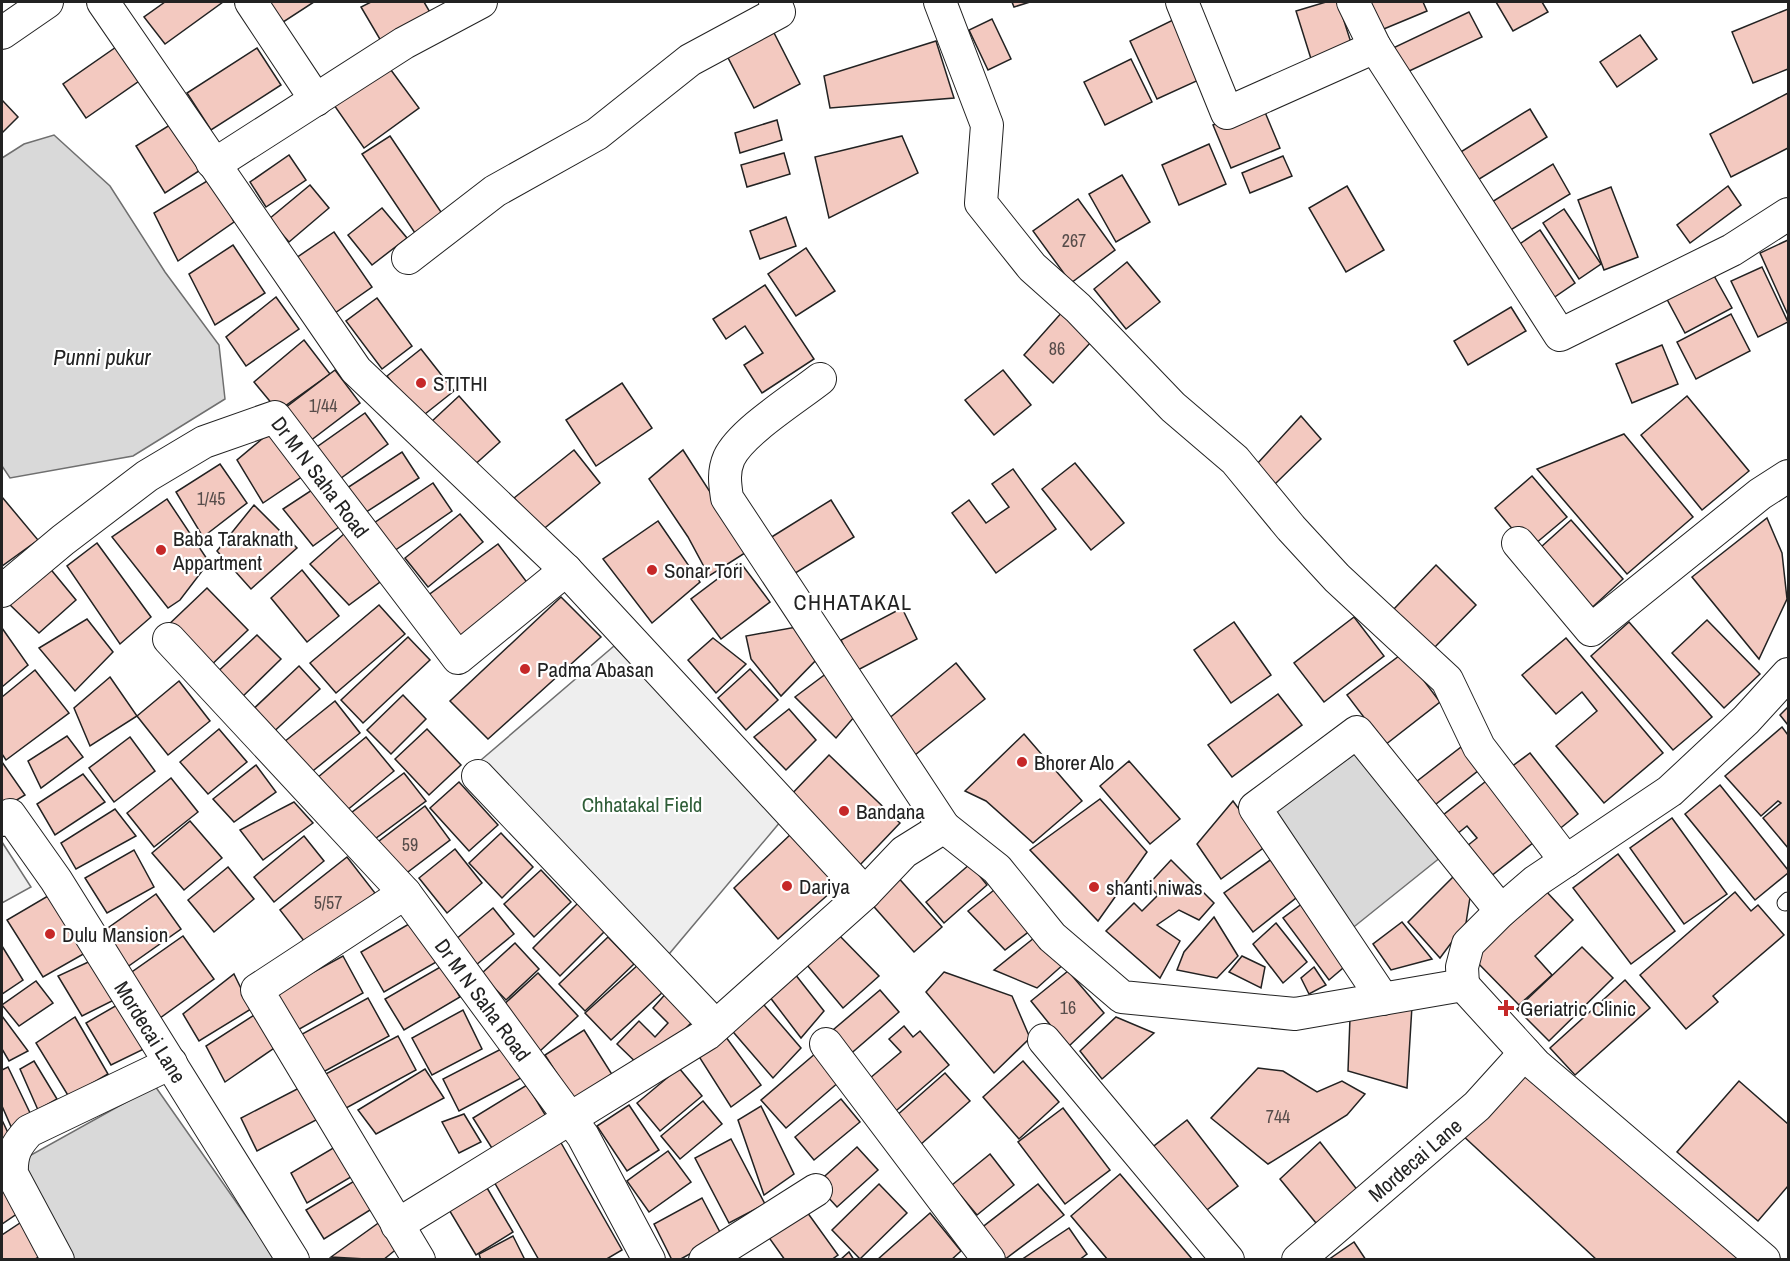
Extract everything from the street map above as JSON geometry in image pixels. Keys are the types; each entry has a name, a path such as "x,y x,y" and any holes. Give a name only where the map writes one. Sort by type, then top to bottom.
{"street":[{"path":"2,33 47,2"},
{"path":"103,2 356,370 566,570 865,893"},
{"path":"251,2 316,100"},
{"path":"212,162 223,159 404,44 481,2"},
{"path":"408,258 495,191 597,134 690,60 779,12 775,2"},
{"path":"940,2 987,125 981,203 1032,267 1078,308 1173,407 1235,460 1291,528 1337,578 1447,680 1479,747 1566,861"},
{"path":"1182,2 1227,113 1375,47"},
{"path":"1353,2 1375,47 1560,335 1732,250 1788,214"},
{"path":"820,380 741,441 725,469 724,480 728,498 944,827 998,869 1052,937 1122,997 1295,1014 1462,985"},
{"name":"Dr M N Saha Road","path":"2,591 63,540 147,476 204,442 275,417 458,658 566,570"},
{"path":"1518,543 1591,630 1760,494 1788,476"},
{"name":"Dr M N Saha Road","path":"169,639 405,893 583,1136 644,1258"},
{"path":"1764,1260 1525,1053 1462,985 1462,968 1468,944 1501,911 1536,881 1670,791 1746,720 1788,674"},
{"path":"1383,999 1255,808 1347,739 1357,732 1501,911"},
{"path":"478,776 710,1020 718,1023"},
{"name":"Mordecai Lane","path":"2,820 10,815 49,871 293,1260"},
{"path":"397,1225 707,1034 865,893 904,852 944,827"},
{"path":"405,893 257,990 418,1260"},
{"path":"1044,1040 1228,1260"},
{"path":"826,1044 989,1260"},
{"name":"Mordecai Lane","path":"1298,1260 1477,1106 1525,1053"},
{"path":"58,1260 12,1174 11,1160 15,1146 29,1131 171,1063"},
{"path":"705,1260 816,1190"}],"green space":[{"name":"Chhatakal Field","path":"614,646 781,821 664,960 481,760"},
{"path":"2,842 31,887 2,903"}],"water":[{"name":"Punni pukur","path":"54,135 110,186 165,272 219,345 225,399 133,456 10,478 2,466 2,158 24,144"},
{"path":"1356,753 1441,857 1350,930 1273,811"},
{"path":"155,1086 276,1260 69,1259 13,1165"}],"building":[{"path":"165,2 223,2 165,44 144,17"},
{"path":"257,2 314,2 274,28"},
{"path":"371,2 424,2 431,14 381,41 361,7"},
{"path":"1012,2 1030,2 1014,7"},
{"path":"1326,2 1338,2 1353,49 1312,62 1296,11"},
{"path":"1367,2 1423,2 1427,11 1379,31"},
{"path":"1496,2 1542,2 1548,12 1513,31"},
{"path":"1788,9 1788,69 1753,83 1732,32"},
{"path":"1469,12 1482,37 1405,73 1393,48"},
{"path":"992,19 1011,59 988,70 969,30"},
{"path":"1173,20 1201,79 1157,99 1130,41"},
{"path":"770,25 800,84 754,108 723,48"},
{"path":"1640,35 1657,59 1617,87 1600,62"},
{"path":"936,41 954,98 830,108 824,76"},
{"path":"119,45 142,79 86,118 63,84"},
{"path":"257,48 281,85 211,130 187,93"},
{"path":"1131,59 1152,102 1105,125 1084,82"},
{"path":"388,66 419,108 364,148 334,105"},
{"path":"1788,93 1788,148 1731,177 1710,134"},
{"path":"2,100 18,117 2,133"},
{"path":"1262,105 1280,148 1231,168 1213,125"},
{"path":"1530,109 1547,137 1468,186 1451,158"},
{"path":"777,120 782,140 740,153 735,133"},
{"path":"173,123 202,169 165,193 136,146"},
{"path":"390,136 445,218 417,236 362,154"},
{"path":"902,136 918,173 829,218 815,157"},
{"path":"1209,144 1226,184 1179,205 1162,165"},
{"path":"784,153 790,174 747,187 741,165"},
{"path":"289,155 306,180 266,207 250,182"},
{"path":"1283,156 1292,176 1250,193 1242,173"},
{"path":"1553,164 1570,194 1504,234 1487,205"},
{"path":"1122,175 1150,222 1116,242 1089,194"},
{"path":"212,178 234,222 178,261 154,213"},
{"path":"310,185 329,208 289,242 269,219"},
{"path":"1347,186 1384,250 1346,272 1309,208"},
{"path":"1728,186 1741,205 1690,243 1677,225"},
{"path":"1611,187 1638,257 1604,270 1578,200"},
{"path":"1078,199 1115,250 1071,283 1033,231"},
{"path":"382,208 407,238 372,265 348,235"},
{"path":"1564,209 1601,264 1579,279 1543,223"},
{"path":"786,217 796,246 760,259 750,231"},
{"path":"1540,230 1575,283 1546,303 1511,250"},
{"path":"334,232 372,287 335,313 296,258"},
{"path":"1788,240 1788,315 1760,253"},
{"path":"233,245 265,293 215,325 189,274"},
{"path":"806,248 835,291 796,316 768,274"},
{"path":"1127,262 1160,302 1126,329 1094,289"},
{"path":"1708,265 1732,308 1685,333 1662,290"},
{"path":"1762,267 1788,322 1758,337 1731,281"},
{"path":"765,285 814,359 762,393 744,365 763,353 745,326 726,339 713,319"},
{"path":"276,297 299,329 246,366 226,337"},
{"path":"377,298 412,346 382,369 346,321"},
{"path":"1511,307 1526,331 1468,365 1454,341"},
{"path":"1063,311 1091,342 1053,383 1024,355"},
{"path":"1731,314 1750,351 1696,379 1677,342"},
{"path":"304,340 330,374 278,411 254,382"},
{"path":"1662,345 1678,384 1632,403 1616,364"},
{"name":"STITHI","path":"421,349 454,391 420,418 387,376"},
{"path":"335,370 360,403 310,441 285,408"},
{"path":"1003,370 1031,405 994,435 965,400"},
{"path":"622,383 652,428 596,466 566,420"},
{"path":"459,396 500,442 471,468 430,423"},
{"path":"1687,396 1749,471 1702,510 1641,435"},
{"path":"365,413 388,444 337,481 314,449"},
{"path":"1301,416 1321,439 1273,486 1256,465"},
{"path":"269,433 303,476 263,503 237,460"},
{"path":"1624,434 1693,517 1627,574 1537,469"},
{"path":"574,450 600,483 541,531 514,498"},
{"path":"683,450 748,551 709,576 688,537 649,479"},
{"path":"402,452 419,478 360,516 344,490"},
{"path":"1075,463 1124,523 1091,550 1042,489"},
{"path":"220,464 247,503 203,537 176,492"},
{"path":"1013,469 1056,529 996,573 952,513 969,500 986,523 1009,507 992,484"},
{"path":"1532,476 1567,517 1529,549 1495,508"},
{"path":"433,483 452,511 394,551 374,523"},
{"path":"315,488 343,524 313,546 283,509"},
{"path":"2,497 38,540 2,566"},
{"name":"Baba Taraknath Appartment","path":"167,499 209,562 180,600 168,608 112,537"},
{"path":"831,500 854,537 784,580 762,543"},
{"path":"254,505 297,548 251,589 217,551"},
{"path":"460,514 483,542 428,587 405,558"},
{"path":"1767,518 1782,553 1787,599 1759,659 1692,577"},
{"path":"1571,520 1623,579 1584,615 1531,556"},
{"name":"Sonar Tori","path":"658,521 700,582 652,623 603,559"},
{"path":"345,533 380,582 349,605 310,564"},
{"path":"97,543 151,617 120,644 67,566"},
{"path":"498,544 529,585 453,641 423,599"},
{"path":"740,562 770,602 721,639 691,599"},
{"path":"1436,565 1476,605 1433,649 1393,610"},
{"path":"48,566 76,600 39,633 6,601"},
{"path":"302,570 339,616 307,642 271,598"},
{"path":"207,588 248,630 205,671 164,629"},
{"name":"Padma Abasan","path":"561,597 601,637 488,739 450,701"},
{"path":"379,605 405,634 336,693 310,663"},
{"path":"902,608 917,639 856,671 841,640"},
{"path":"1354,617 1384,656 1324,702 1294,663"},
{"path":"87,619 113,652 75,691 39,648"},
{"path":"1707,620 1760,674 1724,708 1672,653"},
{"path":"1234,622 1271,675 1231,703 1194,650"},
{"path":"1629,622 1712,717 1673,750 1591,656"},
{"path":"802,626 819,657 781,696 751,659 746,636"},
{"path":"2,628 28,665 2,687"},
{"path":"257,635 281,659 237,702 212,677"},
{"path":"408,637 430,660 363,723 341,700"},
{"path":"713,638 746,664 716,693 688,660"},
{"path":"1566,638 1663,753 1604,803 1556,746 1597,711 1582,692 1556,714 1522,675"},
{"path":"1403,653 1440,702 1385,745 1347,695"},
{"path":"956,663 985,699 915,755 887,720"},
{"path":"299,666 320,689 268,737 247,715"},
{"path":"750,669 778,700 746,730 718,698"},
{"path":"35,670 69,713 6,760 2,754 2,697"},
{"path":"831,670 861,709 836,738 795,697"},
{"path":"110,677 137,716 90,746 74,708"},
{"path":"179,681 210,721 168,755 137,716"},
{"path":"1278,694 1302,725 1232,777 1208,745"},
{"path":"403,695 426,719 391,754 367,730"},
{"path":"335,701 360,733 309,774 284,742"},
{"path":"1788,707 1788,725 1780,715"},
{"path":"789,709 816,740 786,770 754,737"},
{"path":"1782,727 1788,735 1788,848 1763,818 1781,803 1778,801 1761,816 1725,776"},
{"path":"219,729 247,762 208,794 180,762"},
{"path":"427,729 461,765 429,795 395,759"},
{"name":"Bhorer Alo","path":"1024,734 1082,801 1033,843 986,801 965,791"},
{"path":"67,736 83,757 41,788 28,761"},
{"path":"130,737 155,771 114,802 89,768"},
{"path":"366,737 394,771 339,817 311,783"},
{"path":"1461,747 1479,770 1431,808 1412,785"},
{"path":"1530,753 1578,814 1552,835 1503,773"},
{"name":"Bandana","path":"829,755 900,823 859,866 788,798"},
{"path":"1129,761 1180,819 1150,844 1100,786"},
{"path":"2,762 25,795 2,809"},
{"path":"256,765 276,792 234,822 213,799"},
{"path":"404,773 426,801 364,847 343,819"},
{"path":"83,774 105,802 55,835 37,804"},
{"path":"171,778 198,812 154,847 127,813"},
{"path":"1490,778 1538,839 1481,884 1457,854 1477,838 1467,826 1447,842 1433,823"},
{"path":"459,782 498,825 469,851 430,808"},
{"path":"1720,785 1788,870 1788,873 1755,900 1685,814"},
{"name":"shanti niwas","path":"1100,799 1147,852 1098,921 1030,850"},
{"path":"1233,801 1266,846 1221,879 1197,844"},
{"path":"294,802 313,823 263,860 240,830"},
{"path":"425,806 450,840 396,881 370,848"},
{"path":"115,809 136,836 76,869 61,843"},
{"path":"1672,818 1727,894 1684,924 1630,848"},
{"path":"190,821 222,858 184,890 152,853"},
{"path":"501,833 533,867 502,898 469,863"},
{"name":"Dariya","path":"792,833 840,884 778,939 734,888"},
{"path":"304,836 324,861 274,902 254,877"},
{"path":"455,849 482,883 447,913 419,878"},
{"path":"134,850 154,887 107,913 85,878"},
{"path":"1618,854 1675,931 1631,964 1573,888"},
{"path":"347,857 375,893 308,946 280,910"},
{"path":"1273,858 1301,894 1253,932 1224,893"},
{"path":"1171,860 1214,903 1199,920 1179,910 1157,925 1180,941 1160,978 1106,931 1134,903 1142,911 1158,895 1148,885"},
{"path":"970,864 987,885 944,923 926,902"},
{"path":"228,867 254,899 214,932 188,900"},
{"path":"541,870 571,902 534,937 504,904"},
{"path":"895,874 942,927 914,952 868,900"},
{"path":"1454,876 1471,891 1466,923 1440,958 1408,922"},
{"path":"999,886 1031,930 1005,950 968,911"},
{"path":"1544,889 1573,920 1535,956 1552,975 1519,1005 1473,958"},
{"path":"1735,892 1751,911 1758,905 1784,935 1713,996 1718,1002 1686,1029 1640,975"},
{"name":"Dulu Mansion","path":"53,893 94,948 43,977 7,920"},
{"path":"156,894 181,929 123,970 98,935"},
{"path":"1307,900 1350,962 1329,980 1283,918"},
{"path":"579,902 606,930 560,976 533,948"},
{"path":"493,908 514,934 476,965 455,940"},
{"path":"1214,917 1238,956 1217,978 1177,970 1184,952"},
{"path":"414,921 438,961 384,992 361,952"},
{"path":"1402,922 1432,959 1391,970 1373,944"},
{"path":"1276,923 1307,962 1283,983 1253,944"},
{"path":"834,930 879,976 843,1008 802,959"},
{"path":"1039,934 1065,963 1037,988 994,970"},
{"path":"183,936 214,979 160,1018 129,974"},
{"path":"608,937 634,964 585,1011 559,984"},
{"path":"515,943 539,969 506,1000 481,974"},
{"path":"2,946 23,980 2,994"},
{"path":"1582,947 1613,978 1549,1041 1517,1009"},
{"path":"343,956 363,993 296,1031 275,993"},
{"path":"1242,956 1265,967 1261,988 1229,972"},
{"path":"97,958 124,995 82,1016 58,976"},
{"path":"639,964 664,991 611,1040 585,1013"},
{"path":"442,966 460,997 404,1030 385,999"},
{"path":"1314,967 1326,985 1309,994 1301,978"},
{"path":"791,969 824,1011 801,1038 766,992"},
{"path":"1068,971 1104,1013 1068,1047 1031,1001"},
{"path":"944,972 1012,996 1030,1038 994,1073 926,992"},
{"path":"538,973 578,1016 540,1051 500,1008"},
{"path":"234,974 251,1009 199,1041 183,1014"},
{"path":"1625,980 1650,1008 1575,1075 1550,1048"},
{"path":"36,981 53,1003 19,1026 2,1005"},
{"path":"669,990 697,1017 644,1070 617,1044 639,1021 655,1037 668,1023 653,1008"},
{"path":"880,990 899,1012 847,1057 827,1035"},
{"path":"368,998 389,1036 316,1076 295,1038"},
{"path":"758,998 801,1048 773,1078 728,1026"},
{"path":"124,1001 148,1047 111,1065 86,1023"},
{"path":"1412,1006 1407,1088 1348,1071 1350,1018"},
{"path":"262,1010 280,1044 225,1082 206,1046"},
{"path":"463,1010 482,1049 432,1075 412,1038"},
{"path":"2,1016 28,1051 9,1061 2,1049"},
{"path":"75,1017 108,1074 69,1097 36,1043"},
{"path":"1116,1017 1154,1033 1102,1079 1080,1051"},
{"path":"904,1026 913,1037 920,1031 949,1065 890,1116 863,1084 901,1052 889,1039"},
{"path":"584,1030 613,1076 575,1102 545,1055"},
{"path":"723,1033 761,1085 731,1107 698,1055"},
{"path":"398,1036 416,1070 337,1113 318,1078"},
{"path":"505,1047 521,1078 459,1111 443,1079"},
{"path":"816,1053 840,1081 786,1128 761,1100"},
{"path":"34,1061 57,1099 38,1110 20,1069"},
{"path":"1023,1061 1059,1102 1019,1139 983,1097"},
{"path":"8,1067 32,1117 13,1131 2,1106 2,1070"},
{"path":"679,1068 702,1096 660,1131 637,1103"},
{"path":"1258,1068 1283,1071 1317,1092 1342,1081 1365,1094 1347,1115 1268,1164 1211,1118"},
{"path":"425,1069 444,1098 376,1134 358,1110"},
{"path":"1522,1071 1749,1260 1597,1260 1460,1133"},
{"path":"945,1073 970,1101 920,1145 895,1117"},
{"path":"1739,1081 1788,1124 1788,1186 1758,1221 1677,1152"},
{"path":"527,1085 549,1121 495,1153 473,1118"},
{"path":"301,1087 318,1119 257,1151 241,1118"},
{"path":"841,1099 860,1122 814,1160 795,1137"},
{"path":"703,1101 722,1124 680,1159 661,1136"},
{"path":"629,1105 659,1150 627,1171 597,1126"},
{"path":"761,1106 794,1174 764,1195 738,1120"},
{"path":"1063,1108 1110,1170 1065,1204 1018,1142"},
{"path":"464,1114 481,1142 459,1153 442,1122"},
{"path":"2,1120 9,1135 2,1140"},
{"path":"1187,1120 1238,1186 1195,1219 1145,1153"},
{"path":"556,1134 622,1250 605,1260 539,1260 489,1173"},
{"path":"731,1139 765,1204 729,1223 695,1158"},
{"path":"1320,1142 1359,1192 1316,1223 1280,1179"},
{"path":"340,1144 356,1174 307,1203 291,1173"},
{"path":"857,1147 878,1170 837,1207 816,1184"},
{"path":"668,1151 691,1182 649,1212 627,1181"},
{"path":"990,1154 1014,1185 977,1215 952,1185"},
{"path":"1120,1174 1193,1260 1108,1260 1071,1216"},
{"path":"361,1177 378,1205 324,1239 306,1210"},
{"path":"483,1181 513,1232 476,1255 445,1203"},
{"path":"879,1184 907,1213 860,1259 832,1230"},
{"path":"1038,1184 1064,1215 1004,1260 980,1229"},
{"path":"2,1187 21,1211 2,1224"},
{"path":"702,1198 722,1236 679,1260 672,1260 654,1224"},
{"path":"802,1205 838,1255 831,1260 785,1260 765,1232"},
{"path":"930,1213 961,1251 951,1260 877,1260"},
{"path":"26,1219 45,1253 34,1260 2,1260 2,1235"},
{"path":"384,1219 404,1243 383,1260 331,1257"},
{"path":"1069,1228 1087,1254 1079,1260 1021,1260"},
{"path":"513,1236 525,1260 481,1260 479,1254"},
{"path":"1354,1242 1366,1260 1328,1260"},
{"path":"849,1252 854,1260 840,1260"}],"place":[{"name":"STITHI","path":"421,383"},
{"name":"Baba Taraknath Appartment","path":"161,550"},
{"name":"Sonar Tori","path":"652,570"},
{"name":"Padma Abasan","path":"525,669"},
{"name":"Bhorer Alo","path":"1022,762"},
{"name":"Bandana","path":"844,811"},
{"name":"Dariya","path":"787,886"},
{"name":"shanti niwas","path":"1094,887"},
{"name":"Dulu Mansion","path":"50,934"},
{"name":"Geriatric Clinic","path":"1506,1008"}],"district":[{"name":"CHHATAKAL","path":"853,602"}]}
